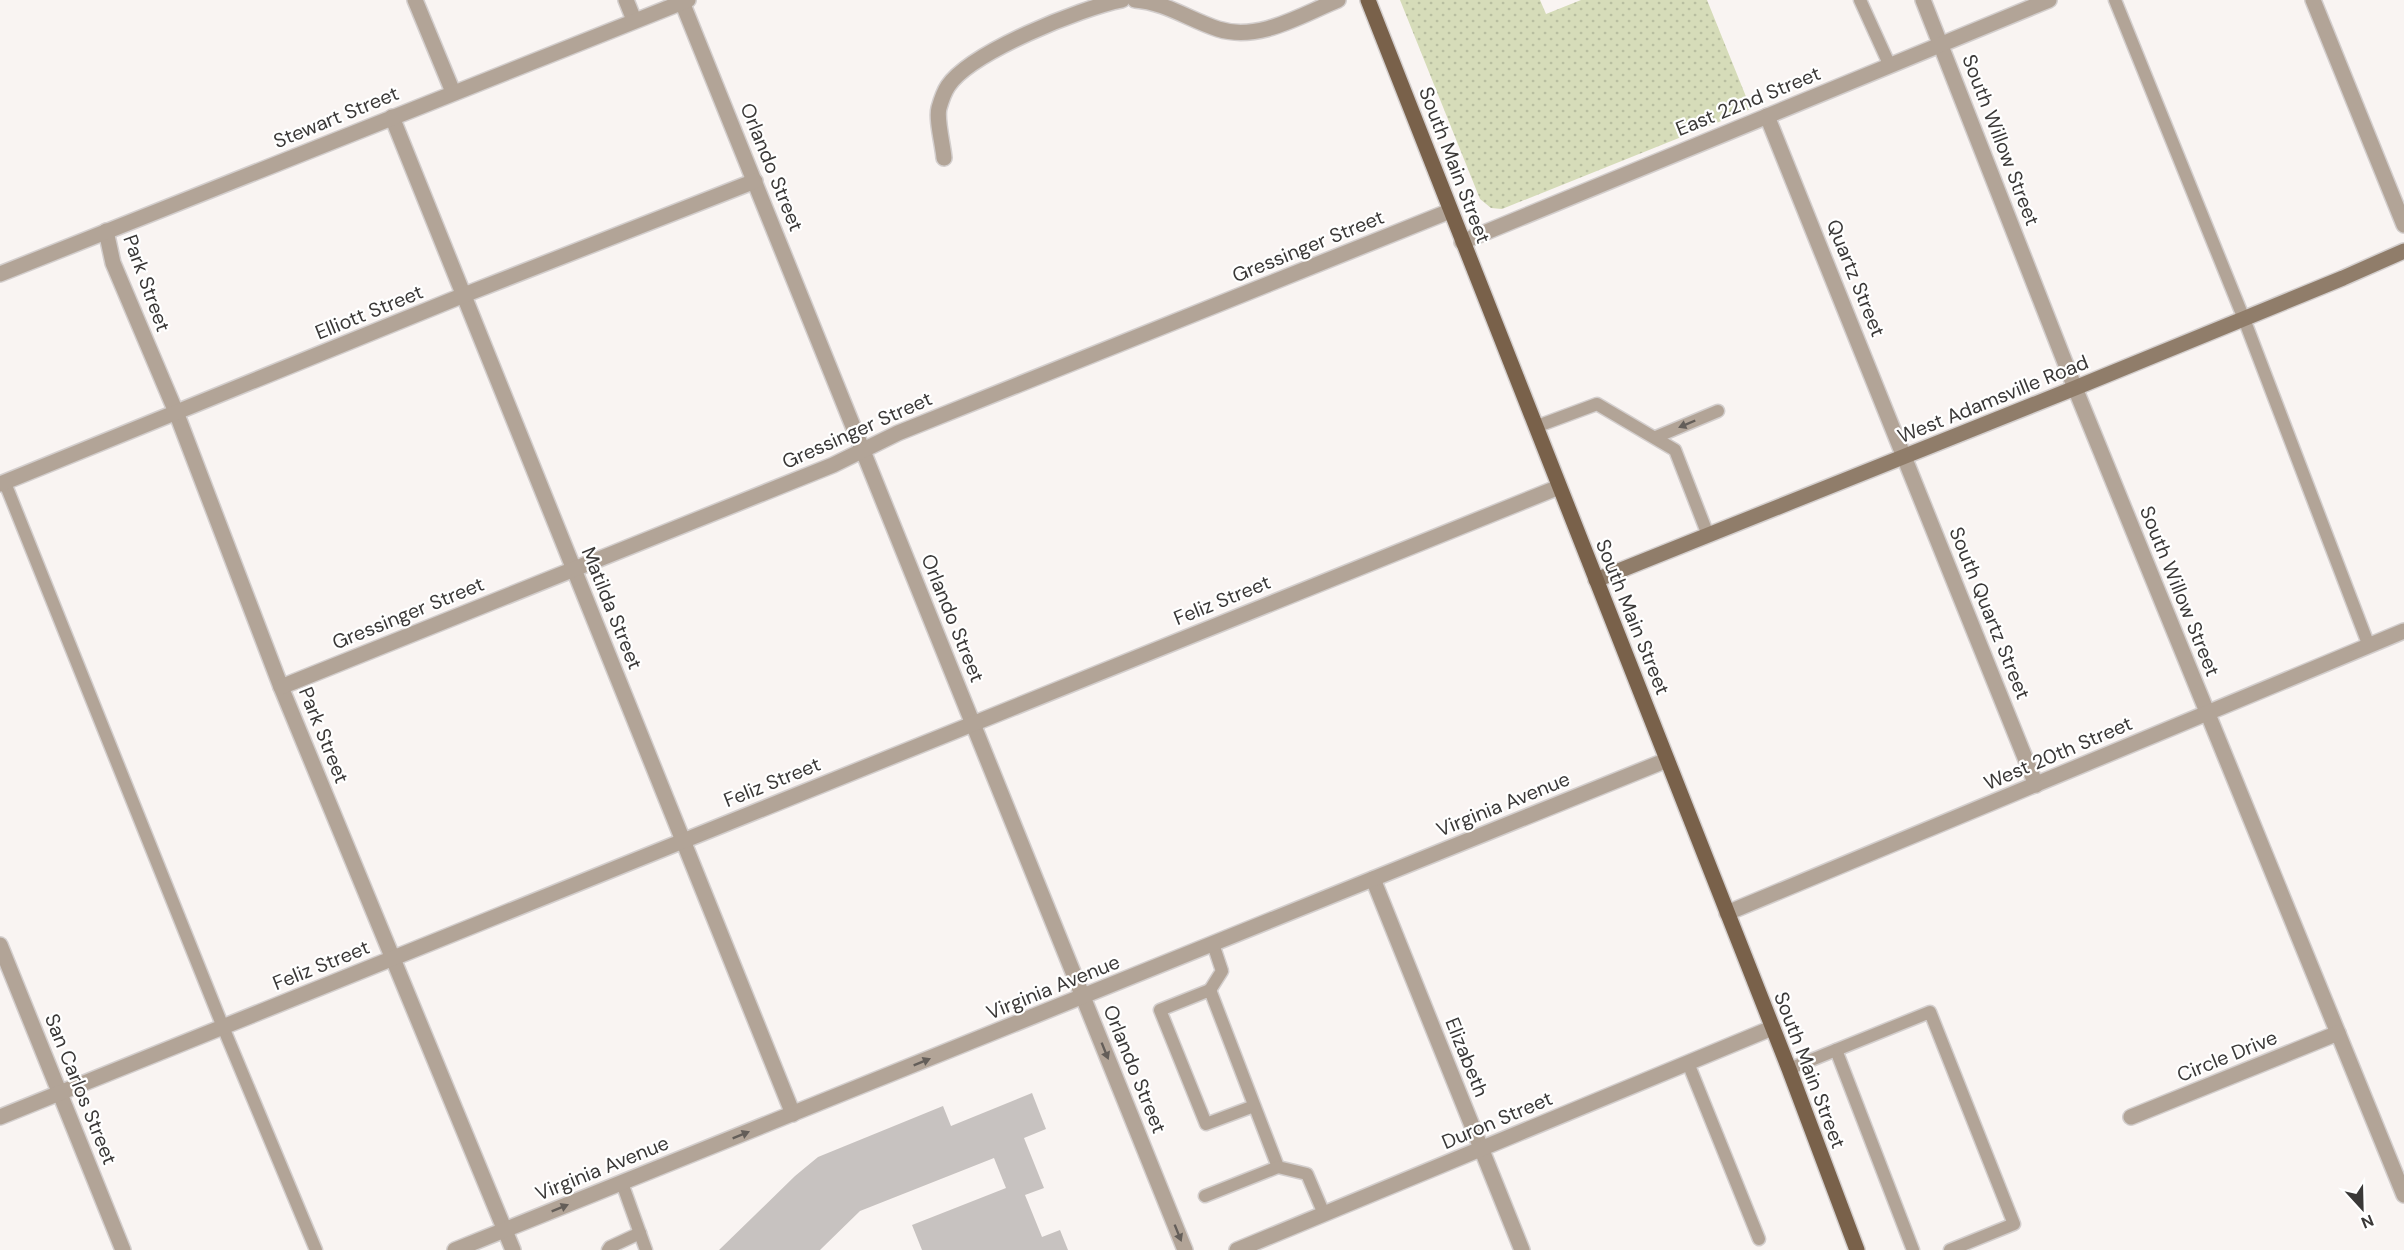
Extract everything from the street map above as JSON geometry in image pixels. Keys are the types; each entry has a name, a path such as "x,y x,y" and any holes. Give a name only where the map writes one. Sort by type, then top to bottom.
{"main road":[{"name":"South Main Street","path":"1368,0 1789,1069 1857,1250"}],"street":[{"path":"415,0 453,92"},
{"path":"626,0 634,20"},
{"path":"944,158 938,110 948,86 969,66 996,48 1099,5 1122,0"},
{"path":"1135,0 1151,1 1218,29 1237,33 1262,31 1338,0"},
{"name":"South Willow Street","path":"1923,0 2075,388 2404,1195"},
{"name":"East 22nd Street","path":"1462,242 2049,0"},
{"path":"2313,0 2404,225"},
{"name":"Stewart Street","path":"0,274 686,1"},
{"name":"Orlando Street","path":"686,1 755,181 1185,1250"},
{"name":"Quartz Street","path":"1767,116 1905,456"},
{"name":"Matilda Street","path":"392,117 793,1114"},
{"name":"Elliott Street","path":"2,484 464,296 755,181"},
{"name":"Gressinger Street","path":"281,687 833,465 898,433 1450,211"},
{"name":"Park Street","path":"106,231 113,263 176,412 281,687 513,1250"},
{"name":"West Adamsville Road","path":"1596,580 2075,388 2404,251"},
{"name":"South Quartz Street","path":"1905,456 2036,785"},
{"name":"Feliz Street","path":"0,1117 1559,487"},
{"name":"West 20th Street","path":"1727,914 2404,631"},
{"name":"Virginia Avenue","path":"455,1250 1667,760"},
{"name":"Elizabeth","path":"1373,879 1522,1250"},
{"name":"San Carlos Street","path":"0,945 123,1250"},
{"name":"Duron Street","path":"1238,1250 1772,1028"},
{"name":"Circle Drive","path":"2131,1117 2338,1034"}],"lane":[{"path":"1860,0 1890,66"},
{"path":"2115,0 2244,319 2369,646"},
{"path":"1535,427 1597,404 1656,437 1675,450 1708,535"},
{"path":"1656,437 1718,411"},
{"path":"2,484 316,1250"},
{"path":"1213,944 1222,971 1210,990 1160,1010 1206,1124 1254,1106"},
{"path":"1210,990 1278,1167"},
{"path":"1789,1069 1930,1012 2014,1224 1950,1250"},
{"path":"1836,1050 1913,1250"},
{"path":"1688,1063 1759,1239"},
{"path":"1205,1196 1278,1167 1306,1174 1324,1214"},
{"path":"622,1183 646,1250"},
{"path":"608,1250 640,1233"}],"green space":[{"path":"1400,0 1540,0 1546,14 1581,0 1707,0 1751,109 1502,209 1491,208 1480,199"}],"building":[{"path":"1032,1093 1046,1129 1024,1138 1044,1188 1025,1195 1042,1237 1060,1230 1068,1250 922,1250 912,1225 1006,1188 994,1158 860,1211 820,1250 719,1250 795,1176 818,1157 943,1106 951,1126"}]}
